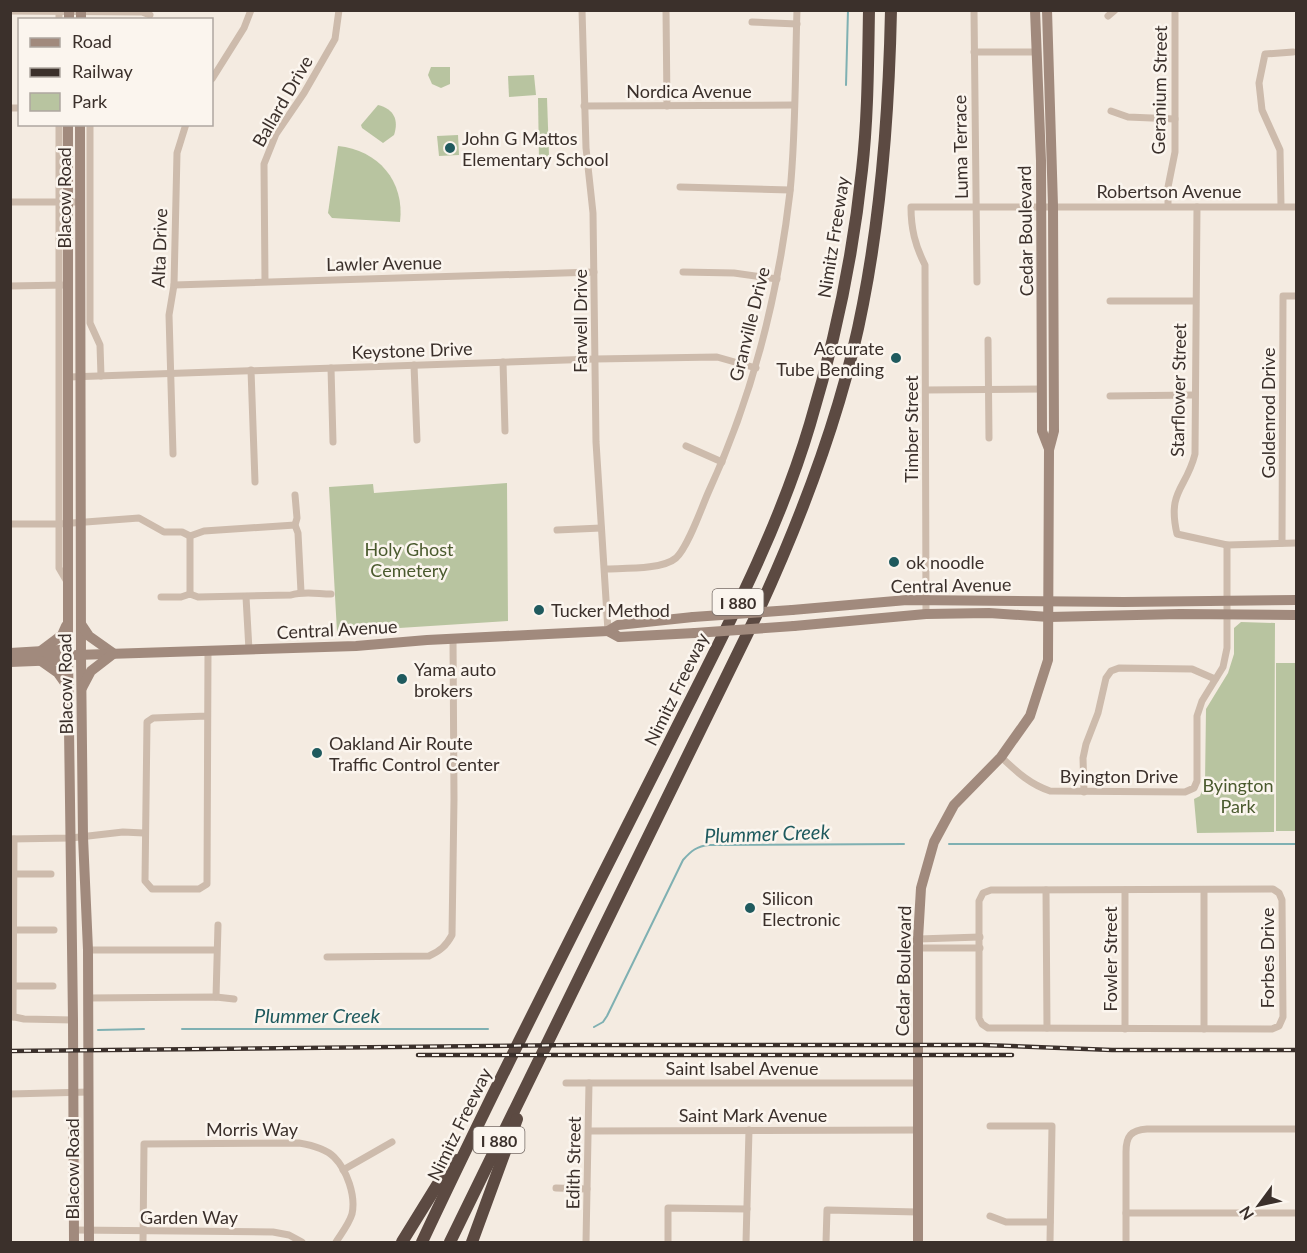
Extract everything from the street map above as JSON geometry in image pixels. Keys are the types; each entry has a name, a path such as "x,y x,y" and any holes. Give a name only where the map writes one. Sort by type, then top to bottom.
{"highway":[{"name":"Nimitz Freeway","path":"422,1242 719,642 763,549 788,488 809,427 826,365 842,301 854,232 867,105 869,10"},
{"name":"I 880","path":"450,1242 782,560 829,434 848,372 875,237 888,105 891,10"},
{"path":"471,1242 549,1037"},
{"path":"402,1242 444,1174 466,1150"}],"main road":[{"name":"Cedar Boulevard","path":"918,1242 918,944 921,888 934,842 954,805 1001,757 1030,716 1048,660 1049,450 1054,431 1047,206 1035,10"},
{"name":"Cedar Boulevard","path":"1047,10 1047,206 1042,431 1049,450"},
{"name":"Blacow Road","path":"68,126 63,202 65,285 75,377 81,523 83,837 88,950 89,1242"},
{"name":"Blacow Road","path":"74,1242 68,582 64,524 75,377 80,126"},
{"name":"Central Avenue","path":"68,655 389,644 453,638 608,631 618,625 693,617 907,600 983,599 1050,602 1296,600"},
{"name":"Central Avenue","path":"608,631 619,637 695,633 926,614 1049,617 1180,614 1296,615"},
{"path":"81,622 89,636 114,654 91,671 81,692"},
{"path":"10,662 40,656 62,635 68,623"},
{"path":"10,653 40,656 58,673 68,687"},
{"path":"72,953 78,969 80,987 88,998"}],"street":[{"path":"213,77 244,28 251,10"},
{"name":"Ballard Drive","path":"265,281 264,164 276,134 304,93 335,39 339,10"},
{"name":"Farwell Drive","path":"582,10 586,147 593,213 596,442 608,631"},
{"path":"666,10 667,106"},
{"name":"Granville Drive","path":"605,569 657,566 675,558 685,544 722,462 756,368 777,279 790,190 797,10"},
{"name":"Luma Terrace","path":"974,10 977,282"},
{"path":"1108,16 1115,10"},
{"name":"Geranium Street","path":"1168,206 1168,187 1175,152 1175,10"},
{"path":"10,11 69,11 86,15 142,12 150,15"},
{"path":"752,22 797,24"},
{"path":"974,52 1036,52"},
{"path":"1281,206 1280,150 1262,110 1259,83 1264,54 1293,52"},
{"name":"Nordica Avenue","path":"584,106 795,105"},
{"path":"1111,111 1128,117 1175,119"},
{"name":"Blacow Road","path":"59,126 63,202"},
{"name":"Blacow Road","path":"90,126 90,323 100,345 101,376"},
{"name":"Alta Drive","path":"173,454 169,315 174,285 177,153 185,126"},
{"path":"680,187 790,190"},
{"path":"10,202 80,202"},
{"name":"Timber Street","path":"926,614 925,265 915,245 911,226 911,207 976,207"},
{"name":"Robertson Avenue","path":"976,207 1296,207"},
{"name":"Starflower Street","path":"1197,207 1195,454 1192,466 1175,498 1173,518 1177,534 1227,545"},
{"name":"Lawler Avenue","path":"174,285 594,272"},
{"path":"683,272 734,273 777,279"},
{"path":"10,286 65,285"},
{"name":"Blacow Road","path":"64,524 65,285"},
{"name":"Goldenrod Drive","path":"1282,543 1283,296 1296,296"},
{"path":"1110,301 1195,301"},
{"path":"988,340 989,438"},
{"name":"Keystone Drive","path":"75,377 717,357 756,368"},
{"path":"503,362 505,431"},
{"path":"414,365 417,440"},
{"path":"331,368 333,442"},
{"path":"251,370 255,482"},
{"path":"926,390 1042,389"},
{"path":"1110,396 1195,395"},
{"path":"686,446 722,462"},
{"path":"295,495 297,518 295,525 298,533 301,592"},
{"path":"10,524 64,524 139,518 164,532 182,532 190,537"},
{"path":"190,537 204,531 295,525"},
{"path":"557,530 601,528"},
{"path":"190,537 190,594"},
{"path":"1227,600 1227,545 1296,543"},
{"path":"161,597 181,597 190,594 198,597 291,596 301,592 331,594"},
{"path":"246,597 249,650"},
{"name":"Byington Drive","path":"1001,757 1025,780 1050,791 1185,792 1194,788 1197,781 1197,716 1202,701 1223,667 1227,648 1227,600"},
{"path":"327,957 429,956 446,945 452,935 453,638"},
{"path":"207,716 147,720 144,881 152,889 199,889 207,884 208,651"},
{"path":"1084,792 1083,758 1086,744 1098,713 1106,678 1111,671 1119,668 1192,669 1215,679"},
{"path":"73,1020 12,1017 14,874 12,839 71,838 123,832 144,833"},
{"path":"14,874 51,874"},
{"name":"Forbes Drive","path":"1273,889 1279,893 1282,900 1283,1017 1280,1026 1272,1029 1125,1029 988,1028 982,1024 980,1018 980,901 983,893 992,890 1125,890 1273,889"},
{"path":"1046,890 1047,1028"},
{"name":"Fowler Street","path":"1125,890 1125,1029"},
{"path":"1204,890 1204,1029"},
{"path":"216,997 218,925"},
{"path":"14,930 54,930"},
{"path":"918,944 980,937"},
{"path":"918,944 980,948"},
{"path":"88,950 216,950"},
{"path":"13,986 53,986"},
{"path":"88,998 216,997 234,999"},
{"name":"Saint Isabel Avenue","path":"566,1083 918,1083"},
{"name":"Edith Street","path":"586,1242 589,1083"},
{"path":"10,1094 89,1092"},
{"path":"990,1126 1052,1126 1050,1242"},
{"path":"1126,1242 1126,1141 1130,1134 1138,1130 1296,1129"},
{"path":"746,1242 749,1130"},
{"name":"Saint Mark Avenue","path":"589,1131 918,1130"},
{"path":"343,1170 392,1142"},
{"name":"Morris Way","path":"143,1232 144,1144 299,1143 315,1146 333,1155 343,1170 353,1204 351,1217 336,1242"},
{"path":"556,1188 587,1189"},
{"path":"668,1242 669,1208 747,1209"},
{"path":"826,1242 827,1210 918,1212"},
{"path":"1126,1213 1296,1213"},
{"path":"990,1216 1006,1222 1050,1222"},
{"name":"Garden Way","path":"74,1230 273,1232 302,1242"},
{"path":"143,1232 143,1242"}],"green space":[{"path":"431,67 450,67 450,84 441,88 432,84 428,75"},
{"path":"534,75 536,95 509,97 508,76"},
{"path":"538,98 547,98 549,156 546,160 539,160"},
{"path":"378,105 391,112 396,125 394,135 383,143 361,125"},
{"path":"458,135 459,155 439,156 437,136"},
{"path":"338,146 365,154 386,170 398,193 400,222 332,218 328,213"},
{"name":"Holy Ghost Cemetery","path":"507,483 508,621 337,632 329,487 373,484 374,493"},
{"name":"Byington Park","path":"1241,622 1275,623 1274,832 1197,833 1194,799 1200,796 1205,783 1206,709 1228,673 1234,654 1234,628"},
{"path":"1276,663 1296,663 1296,831 1276,831"}],"waterway":[{"path":"846,85 848,10"},
{"name":"Plummer Creek","path":"594,1027 603,1022 607,1016 683,860 694,850 709,845 904,844"},
{"name":"Plummer Creek","path":"949,844 1296,844"},
{"name":"Plummer Creek","path":"98,1030 144,1029"},
{"name":"Plummer Creek","path":"182,1029 488,1029"}],"railway":[{"path":"10,1051 578,1045 983,1045 1112,1050 1296,1050"},
{"path":"418,1055 1012,1055"}],"place":[{"name":"John G Mattos Elementary School","path":"450,148"},
{"name":"Accurate Tube Bending","path":"896,358"},
{"name":"ok noodle","path":"894,562"},
{"name":"Tucker Method","path":"539,610"},
{"name":"Yama auto brokers","path":"402,679"},
{"name":"Oakland Air Route Traffic Control Center","path":"317,753"},
{"name":"Silicon Electronic","path":"750,908"}]}
